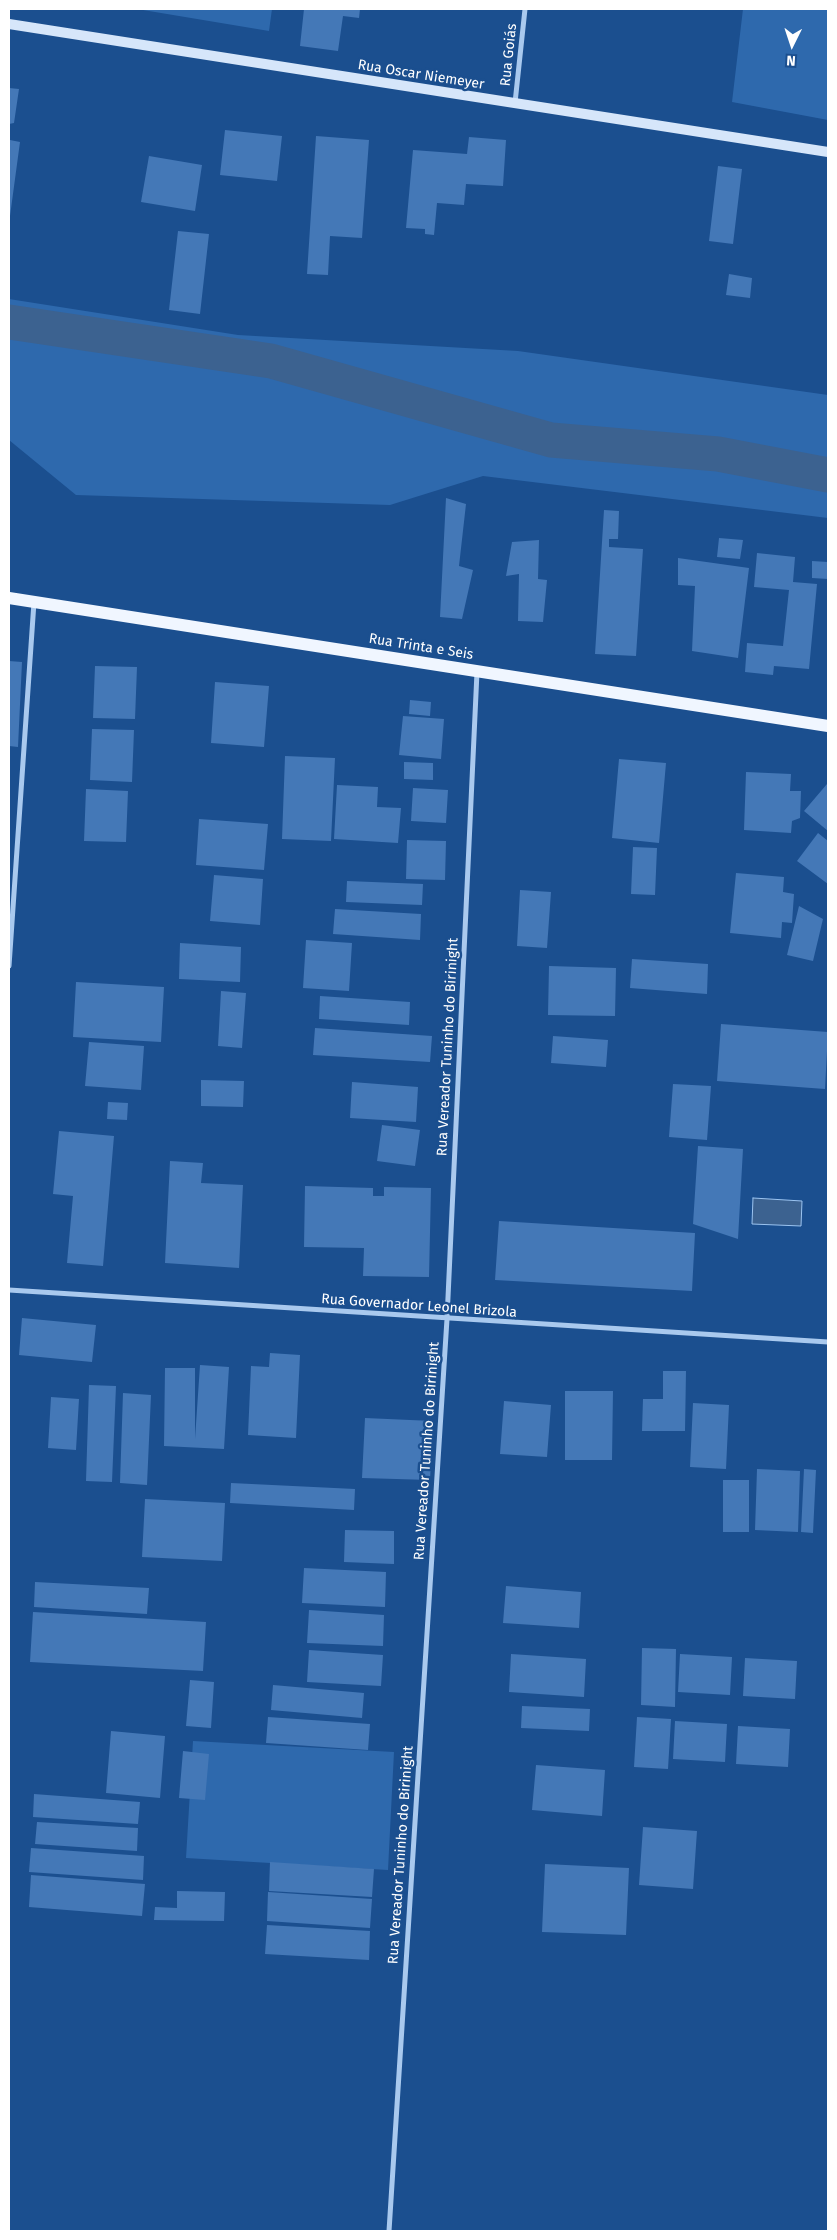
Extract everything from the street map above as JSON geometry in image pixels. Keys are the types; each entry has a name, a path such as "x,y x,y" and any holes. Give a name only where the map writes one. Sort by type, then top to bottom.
{"main road":[{"name":"Rua Trinta e Seis","path":"9,598 828,726"}],"street":[{"name":"Rua Goiás","path":"515,103 525,9"},
{"name":"Rua Oscar Niemeyer","path":"9,24 828,152"},
{"path":"9,966 34,602"},
{"name":"Rua Vereador Tuninho do Birinight","path":"389,2231 447,1319 477,671"},
{"name":"Rua Governador Leonel Brizola","path":"9,1290 828,1342"}],"shaded area":[{"path":"137,9 272,9 269,31"},
{"path":"743,9 828,9 828,120 732,102"},
{"path":"9,299 238,335 518,351 828,395 828,518 483,476 390,505 76,495 9,440"},
{"path":"753,1198 802,1201 801,1226 752,1224"},
{"path":"193,1741 394,1752 388,1870 186,1858"}],"building":[{"path":"304,9 360,9 359,18 343,16 338,51 300,46"},
{"path":"9,88 19,89 14,123 9,124"},
{"path":"225,130 282,136 277,181 220,175"},
{"path":"316,136 369,140 362,238 330,236 328,275 307,274"},
{"path":"469,137 506,140 503,186 466,184 464,205 437,203 434,235 425,234 425,229 406,228 413,150 467,154"},
{"path":"10,140 20,142 9,216"},
{"path":"149,156 202,165 195,211 141,202"},
{"path":"718,166 742,169 733,244 709,241"},
{"path":"178,231 209,234 200,314 169,310"},
{"path":"729,274 752,278 750,298 726,295"},
{"path":"446,498 466,504 459,566 473,570 462,619 440,617"},
{"path":"604,510 619,511 618,539 609,539 609,547 643,549 636,656 595,654"},
{"path":"719,538 743,540 740,559 717,557"},
{"path":"539,540 538,579 547,580 543,622 518,621 519,574 506,576 512,542"},
{"path":"757,553 795,557 793,582 817,584 809,669 774,666 773,675 745,672 747,643 783,646 789,590 754,587"},
{"path":"678,558 749,568 738,658 692,651 695,586 678,585"},
{"path":"812,561 828,562 828,579 812,578"},
{"path":"9,661 22,662 18,747 9,746"},
{"path":"95,666 137,667 135,719 93,718"},
{"path":"215,682 269,686 264,747 211,743"},
{"path":"410,700 431,702 430,716 409,714"},
{"path":"403,716 444,719 441,759 399,755"},
{"path":"92,729 134,730 132,782 90,780"},
{"path":"285,756 335,758 331,841 282,839"},
{"path":"619,759 666,763 659,843 612,838"},
{"path":"404,762 433,763 433,780 404,779"},
{"path":"746,772 791,774 790,791 801,791 800,818 792,821 791,833 744,830"},
{"path":"337,785 378,787 377,807 401,808 398,843 334,839"},
{"path":"828,785 828,831 804,811"},
{"path":"413,788 448,790 446,823 411,821"},
{"path":"86,789 128,791 126,842 84,841"},
{"path":"199,819 268,824 264,870 196,865"},
{"path":"818,833 828,841 828,884 797,861"},
{"path":"407,840 446,841 445,880 406,879"},
{"path":"633,847 657,848 655,895 631,894"},
{"path":"736,873 784,877 783,892 794,894 792,923 782,922 781,938 730,933"},
{"path":"214,875 263,879 260,925 210,921"},
{"path":"347,881 423,884 422,905 346,902"},
{"path":"520,890 551,892 547,948 517,946"},
{"path":"799,906 823,919 813,961 787,955"},
{"path":"335,909 421,914 420,940 333,934"},
{"path":"306,940 352,943 349,991 303,988"},
{"path":"180,943 241,947 240,982 179,979"},
{"path":"632,959 708,964 707,994 630,988"},
{"path":"549,966 616,968 615,1016 548,1015"},
{"path":"76,982 164,987 161,1042 73,1037"},
{"path":"221,991 246,993 242,1048 218,1046"},
{"path":"320,996 410,1002 409,1025 319,1019"},
{"path":"721,1024 828,1032 825,1089 717,1081"},
{"path":"315,1028 432,1036 430,1062 313,1055"},
{"path":"553,1036 608,1040 606,1067 551,1063"},
{"path":"89,1042 144,1046 141,1090 85,1086"},
{"path":"201,1080 244,1081 243,1107 201,1106"},
{"path":"352,1082 418,1087 416,1122 350,1118"},
{"path":"673,1084 711,1086 707,1140 669,1137"},
{"path":"108,1102 128,1103 127,1120 107,1119"},
{"path":"382,1125 420,1130 415,1166 377,1161"},
{"path":"59,1131 114,1136 103,1266 67,1263 73,1196 53,1194"},
{"path":"698,1146 743,1149 738,1239 693,1224"},
{"path":"170,1161 203,1163 201,1183 243,1185 239,1268 165,1263"},
{"path":"305,1186 373,1188 373,1196 384,1196 384,1187 431,1188 429,1277 363,1276 364,1248 304,1247"},
{"path":"499,1221 695,1233 692,1291 495,1280"},
{"path":"22,1318 96,1325 92,1362 19,1355"},
{"path":"270,1353 300,1355 296,1438 248,1435 251,1366 269,1367"},
{"path":"200,1365 229,1367 224,1449 164,1446 165,1368 195,1368 195,1439"},
{"path":"663,1371 686,1371 685,1431 642,1431 643,1399 663,1399"},
{"path":"89,1385 116,1386 112,1482 86,1481"},
{"path":"565,1391 613,1391 612,1460 565,1460"},
{"path":"123,1393 151,1395 147,1485 120,1483"},
{"path":"51,1397 79,1399 76,1450 48,1448"},
{"path":"504,1401 551,1405 547,1457 500,1454"},
{"path":"693,1403 729,1405 726,1469 690,1467"},
{"path":"365,1418 433,1421 430,1480 362,1478"},
{"path":"757,1469 800,1471 798,1532 755,1530"},
{"path":"804,1469 816,1470 813,1533 801,1532"},
{"path":"723,1480 749,1480 749,1532 723,1532"},
{"path":"231,1483 355,1489 354,1510 230,1503"},
{"path":"145,1499 225,1503 222,1561 142,1557"},
{"path":"345,1530 394,1531 394,1564 344,1562"},
{"path":"304,1568 386,1572 385,1607 302,1603"},
{"path":"35,1582 149,1588 147,1614 34,1607"},
{"path":"506,1586 581,1592 579,1628 503,1623"},
{"path":"309,1610 384,1615 383,1646 307,1643"},
{"path":"33,1612 206,1622 203,1671 30,1662"},
{"path":"642,1648 676,1649 675,1707 641,1705"},
{"path":"309,1650 383,1655 381,1686 307,1682"},
{"path":"511,1654 586,1659 584,1697 509,1692"},
{"path":"680,1654 732,1657 730,1695 678,1692"},
{"path":"745,1658 797,1661 795,1699 743,1696"},
{"path":"190,1680 214,1682 211,1728 186,1726"},
{"path":"273,1685 364,1693 362,1718 271,1710"},
{"path":"522,1706 590,1709 589,1731 521,1728"},
{"path":"268,1717 370,1724 368,1750 266,1743"},
{"path":"637,1717 671,1719 668,1769 634,1767"},
{"path":"675,1721 727,1724 725,1762 673,1759"},
{"path":"738,1726 790,1729 788,1767 736,1764"},
{"path":"111,1731 165,1736 160,1798 106,1793"},
{"path":"183,1751 209,1754 205,1800 179,1798"},
{"path":"536,1765 605,1770 602,1816 532,1810"},
{"path":"34,1794 140,1802 138,1824 33,1817"},
{"path":"37,1822 138,1828 137,1851 35,1844"},
{"path":"643,1827 697,1831 693,1889 639,1885"},
{"path":"31,1848 144,1856 143,1880 29,1872"},
{"path":"270,1862 374,1869 372,1897 269,1891"},
{"path":"545,1864 629,1868 626,1935 542,1932"},
{"path":"31,1875 145,1884 142,1916 29,1907"},
{"path":"177,1891 225,1892 224,1921 154,1920 155,1907 177,1908"},
{"path":"268,1892 372,1899 370,1928 267,1921"},
{"path":"267,1925 370,1931 369,1960 265,1954"}],"waterway":[{"path":"9,322 271,361 551,440 718,454 828,475"}]}
